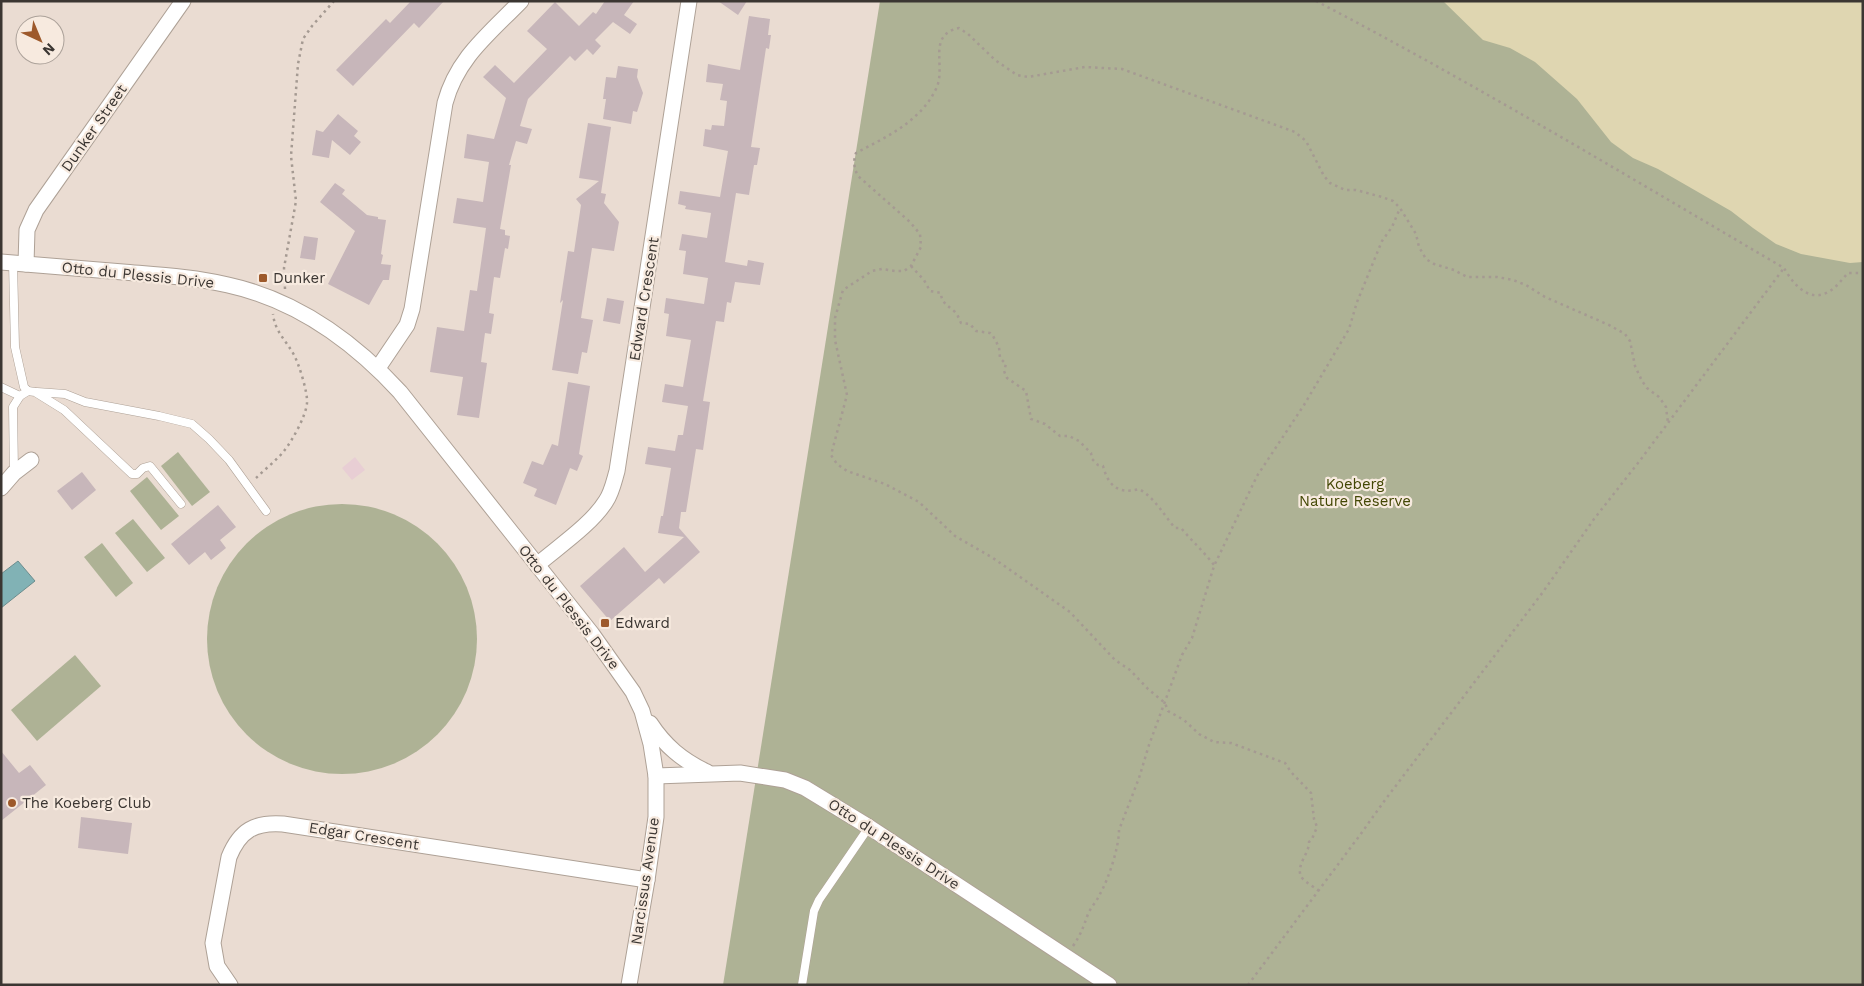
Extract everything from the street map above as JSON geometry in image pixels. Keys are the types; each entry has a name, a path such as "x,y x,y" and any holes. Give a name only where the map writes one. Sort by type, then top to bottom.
{"street":[{"name":"Dunker Street","path":"13,263 36,210 184,1"},
{"path":"378,368 404,331 412,309 449,87 465,58 520,1"},
{"name":"Edward Crescent","path":"537,565 596,514 607,500 613,486 617,471 689,1"},
{"name":"Otto du Plessis Drive","path":"13,263 194,279 229,285 259,294 310,318 337,335 378,368 400,392 612,661 633,692 642,711 651,744 656,776 740,773 785,780 817,795 868,827 1109,985"},
{"path":"1,487 14,473 31,460"},
{"path":"642,711 666,745 677,755 708,773"},
{"name":"Narcissus Avenue","path":"629,985 656,817 656,776"},
{"name":"Edgar Crescent","path":"230,985 217,966 213,943 229,857 234,844 243,834 256,826 269,823 283,824 647,880"}],"lane":[{"path":"13,263 15,347 24,387 64,410 132,474 137,474 143,468 150,466 181,504"},
{"path":"1,387 20,396"},
{"path":"14,473 13,408 20,396 31,391 65,394 85,402 192,424 209,438 229,460 266,511"},
{"path":"802,985 814,911 819,900 868,827"}],"path":[{"path":"248,485 284,451 302,420 307,402 300,366 279,334 274,323 273,314 285,288 284,268 296,201 291,156 298,64 303,39 334,1"},
{"path":"1316,1 1413,52 1784,268 1794,284 1807,294 1821,295 1834,289 1848,273 1863,273"},
{"path":"1319,891 1301,878 1300,872 1302,860 1310,848 1309,842 1317,827 1314,819 1311,793 1285,763 1231,743 1214,742 1199,734 1184,720 1168,711 1165,704 1148,690 1130,670 1115,660 1070,612 993,558 955,536 919,502 885,484 847,471 837,464 831,455 847,395 835,340 835,318 844,290 872,271 882,269 904,270 911,266 921,247 920,234 894,207 858,176 854,168 854,160 856,154 894,134 926,105 937,89 940,78 940,42 944,35 959,28 995,60 1017,75 1028,77 1086,67 1122,69 1278,124 1295,132 1306,141 1324,176 1330,183 1345,190 1382,196 1393,201 1400,208 1416,234 1419,247 1426,259 1434,264 1454,270 1466,277 1513,280 1625,334 1630,341 1635,366 1642,381 1647,388 1659,397 1666,407 1668,423"},
{"path":"1066,957 1083,931 1088,914 1102,892 1116,856 1115,848 1119,839 1119,830 1139,778 1148,745 1182,655 1192,638 1214,566 1257,476 1304,405 1348,329 1382,241 1392,227 1400,208"},
{"path":"911,266 924,280 930,290 941,293 940,296 944,303 955,312 961,323 970,324 976,331 990,333 993,336 1000,358 1006,364 1004,371 1007,378 1026,391 1031,418 1045,424 1060,436 1069,436 1083,445 1090,453 1092,459 1098,465 1103,466 1107,480 1120,490 1127,492 1139,489 1146,493 1166,514 1175,528 1182,528 1192,542 1202,549 1214,566"},
{"path":"1248,985 1543,592 1594,519 1784,268"}],"shaded area":[{"path":"355,457 365,470 352,480 342,468"}],"green space":[{"name":"Koeberg Nature Reserve","path":"880,1 1523,1 1863,148 1863,985 723,985"},
{"path":"178,452 210,492 192,506 161,466"},
{"path":"147,477 179,516 161,530 130,491"},
{"path":"329,504 355,504 394,514 417,527 438,543 454,564 467,587 475,613 477,639 475,665 467,691 454,714 438,735 417,751 394,764 355,774 329,774 290,764 267,751 246,735 230,714 217,691 207,652 207,626 217,587 230,564 246,543 267,527 290,514"},
{"path":"133,519 165,558 147,572 115,533"},
{"path":"102,543 133,583 116,597 84,557"},
{"path":"75,655 101,686 37,741 11,710"}],"sand":[{"path":"1443,1 1863,1 1863,262 1850,263 1801,254 1776,244 1731,211 1658,169 1633,158 1611,142 1577,99 1535,62 1510,48 1483,40"}],"water":[{"path":"18,561 35,581 1,608 1,574"}],"building":[{"path":"411,1 444,1 419,28 414,23 353,86 336,70 386,19 390,23"},
{"path":"605,1 634,1 624,15 637,24 630,34 613,22 595,40 601,46 593,55 587,49 575,61 570,56 528,99 520,126 532,129 527,144 516,141 509,165 511,165 500,229 505,230 505,235 510,236 508,249 505,248 500,278 494,277 489,313 494,314 491,334 485,333 481,362 487,363 479,418 457,415 463,377 430,372 437,327 464,331 470,290 477,291 486,228 453,223 457,198 483,202 489,162 464,158 467,134 494,139 506,98 483,77 495,65 514,83 547,49 527,31 555,2 579,26 593,12 596,14"},
{"path":"718,1 747,1 738,15"},
{"path":"749,16 770,19 768,35 771,35 769,49 766,48 751,147 760,148 757,165 754,165 749,195 736,193 725,262 747,266 748,260 764,263 760,285 735,282 731,303 727,302 724,322 716,321 703,401 710,402 703,450 696,449 686,512 681,512 679,528 700,552 664,584 659,578 610,621 580,586 624,547 645,572 684,537 658,533 661,516 663,516 671,468 645,464 648,447 675,451 678,435 683,435 688,406 662,402 665,384 683,387 691,340 666,336 669,314 664,313 666,298 704,304 708,278 683,274 686,251 679,250 682,234 707,238 711,213 685,209 686,206 678,204 680,191 720,197 728,151 703,146 705,129 711,130 712,125 724,126 727,101 720,100 723,84 706,82 708,64 740,70"},
{"path":"618,66 638,69 637,77 643,93 637,112 633,111 631,124 603,119 606,99 603,99 606,77 616,78"},
{"path":"338,114 358,131 354,136 361,142 350,155 332,140 329,158 312,155 316,130 323,132"},
{"path":"588,123 611,127 601,193 606,194 604,203 619,222 614,251 592,248 581,318 593,320 587,353 582,352 578,374 552,370 563,300 560,303 568,251 574,252 581,205 576,199 599,181 579,178"},
{"path":"335,183 345,190 342,194 367,215 386,220 381,264 391,265 389,280 383,280 369,305 328,284 355,231 320,202"},
{"path":"304,236 318,238 315,260 300,258"},
{"path":"607,298 624,301 620,324 603,321"},
{"path":"568,382 590,386 579,454 583,456 577,471 570,468 556,505 534,496 537,489 523,483 532,461 543,465 552,444 558,446"},
{"path":"82,472 96,490 72,510 57,491"},
{"path":"218,505 236,527 220,540 226,548 211,560 205,552 189,565 171,544"},
{"name":"The Koeberg Club","path":"1,751 19,773 30,765 46,785 1,821"},
{"path":"81,817 132,823 128,854 78,848"}],"place":[{"name":"Dunker","path":"263,278"},
{"name":"Edward","path":"605,623"},
{"name":"The Koeberg Club","path":"12,803"}]}
